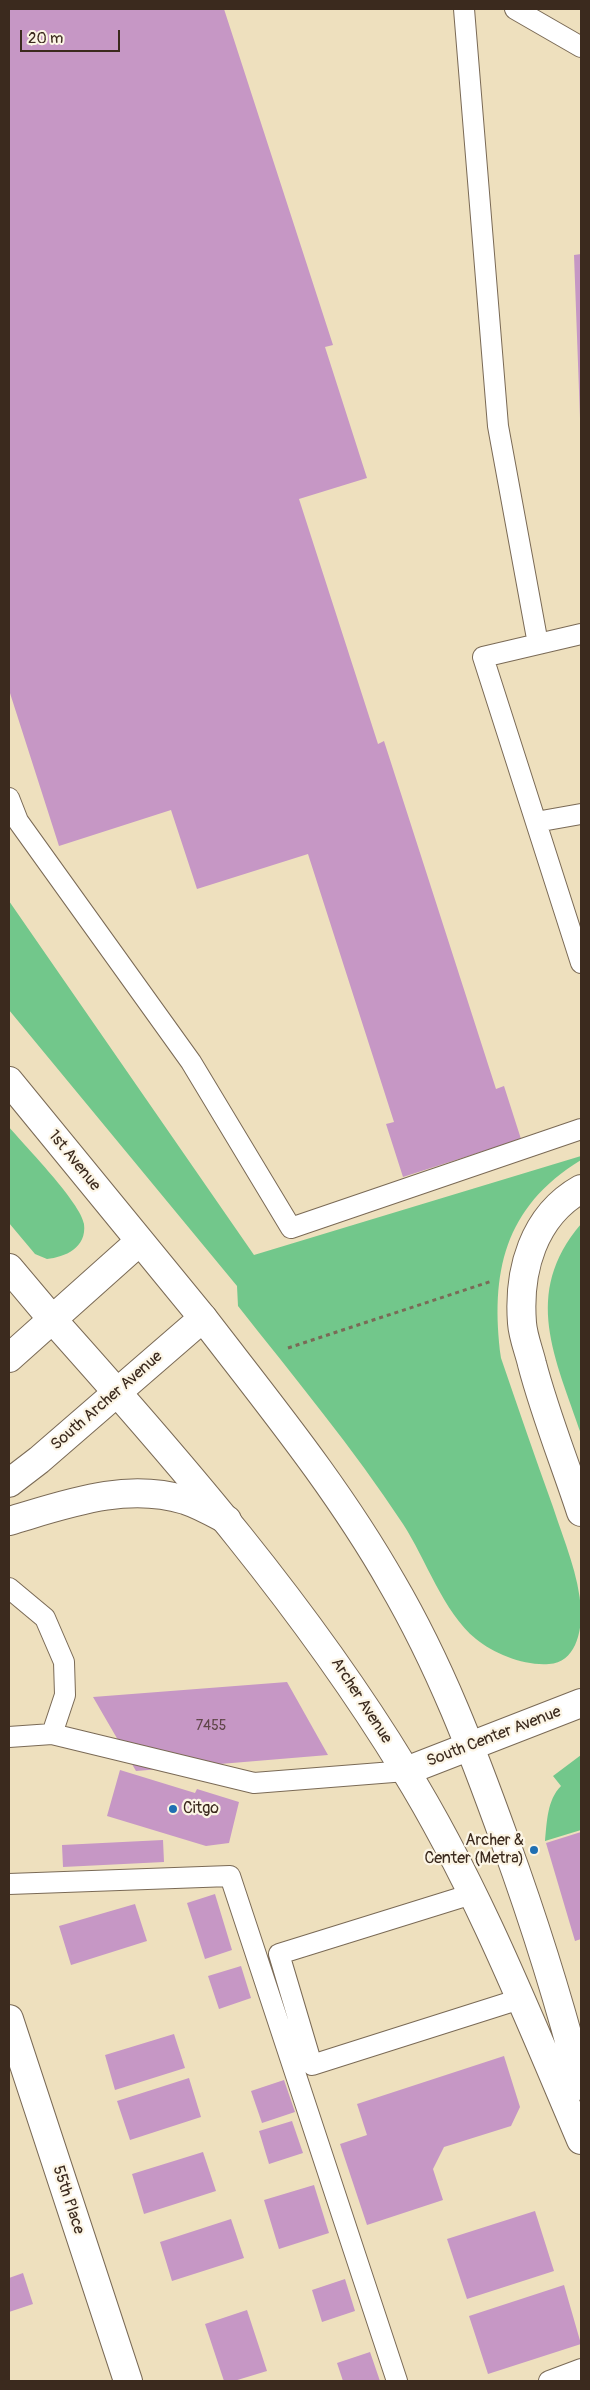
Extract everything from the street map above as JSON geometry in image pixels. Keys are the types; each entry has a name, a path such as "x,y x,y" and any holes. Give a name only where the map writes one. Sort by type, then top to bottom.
{"main road":[{"name":"1st Avenue","path":"9,1081 203,1318"},
{"path":"581,1189 546,1218 532,1243 522,1281 522,1325 537,1383 581,1512"},
{"path":"9,1358 140,1241"},
{"name":"Archer Avenue","path":"9,1268 228,1520 330,1653 406,1771 472,1894 581,2140"},
{"path":"203,1318 282,1418 334,1491 392,1582 436,1663 471,1745 519,1879 568,2032 581,2086"},
{"name":"South Archer Avenue","path":"9,1483 39,1460 203,1318"},
{"path":"9,1521 73,1502 118,1493 154,1493 187,1500 228,1520"},
{"name":"South Center Avenue","path":"406,1771 471,1745 553,1716 581,1703"},
{"name":"55th Place","path":"9,2019 128,2381"}],"lane":[{"path":"464,9 498,426 538,644"},
{"path":"515,9 581,47"},
{"path":"581,634 483,657 581,963"},
{"path":"9,798 18,821 191,1062 291,1228 581,1129"},
{"path":"536,822 581,814"},
{"path":"9,1588 45,1618 64,1662 65,1695 52,1734"},
{"path":"9,1737 52,1734 254,1783 406,1771"},
{"path":"9,1884 230,1876 397,2381"},
{"path":"472,1894 279,1954 312,2065 520,1999"},
{"path":"549,2381 581,2369"}],"path":[{"path":"288,1348 498,1279"}],"green space":[{"path":"9,901 254,1255 581,1156 581,1160 555,1179 534,1199 519,1221 508,1245 501,1270 498,1298 501,1358 566,1545 580,1597 580,1628 575,1645 565,1658 549,1664 520,1661 492,1650 464,1628 444,1600 403,1524 384,1496 323,1413 238,1306 237,1286 9,1010"},
{"path":"9,1127 63,1189 81,1215 84,1224 82,1239 73,1250 61,1256 47,1259 35,1254 9,1223"},
{"path":"581,1224 581,1434 554,1353 549,1327 548,1301 552,1276 563,1250"},
{"path":"581,1755 581,1830 545,1841 550,1805 561,1786 553,1776"}],"building":[{"path":"9,9 224,9 333,345 325,347 367,478 299,499 378,744 384,741 496,1089 504,1086 521,1139 403,1177 386,1124 394,1122 308,854 197,889 171,810 59,846 9,690"},
{"path":"581,254 581,418 580,418 574,255"},
{"name":"Citgo","path":"287,1682 328,1755 136,1771 93,1697"},
{"name":"Citgo","path":"120,1770 195,1793 197,1789 239,1802 229,1843 206,1846 107,1816"},
{"path":"581,1832 581,1939 575,1941 546,1843"},
{"path":"163,1840 164,1862 63,1867 62,1845"},
{"path":"215,1894 232,1950 205,1959 187,1903"},
{"path":"135,1904 147,1941 71,1965 59,1926"},
{"path":"241,1966 251,1998 219,2009 208,1976"},
{"path":"174,2034 185,2068 115,2090 105,2055"},
{"path":"504,2056 520,2107 511,2126 444,2147 433,2169 443,2200 367,2225 340,2144 367,2135 357,2104"},
{"path":"189,2078 201,2117 130,2140 117,2101"},
{"path":"284,2080 295,2112 262,2123 251,2091"},
{"path":"292,2121 303,2153 269,2164 259,2131"},
{"path":"203,2152 216,2191 144,2214 132,2174"},
{"path":"314,2185 329,2233 279,2249 264,2200"},
{"path":"535,2211 554,2271 467,2299 447,2239"},
{"path":"231,2219 244,2258 172,2281 160,2242"},
{"path":"23,2273 33,2304 9,2312 9,2278"},
{"path":"345,2279 355,2311 322,2322 312,2290"},
{"path":"564,2285 581,2344 488,2374 469,2316"},
{"path":"247,2310 267,2371 234,2381 224,2381 205,2324"},
{"path":"370,2352 380,2381 343,2381 337,2363"}],"place":[{"name":"Citgo","path":"173,1809"},
{"name":"Archer & Center (Metra)","path":"534,1850"}]}
